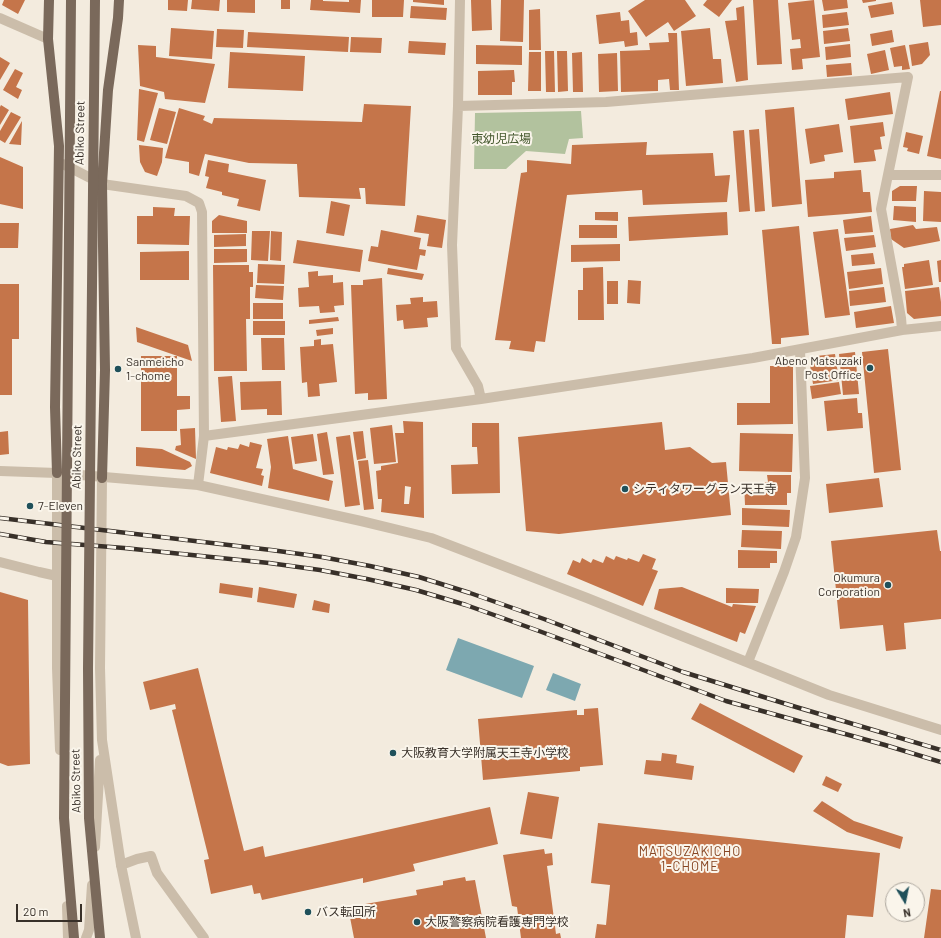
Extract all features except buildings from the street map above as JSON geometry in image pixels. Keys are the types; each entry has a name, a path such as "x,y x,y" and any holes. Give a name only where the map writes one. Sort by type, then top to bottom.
{"main road":[{"path":"48,0 48,39 59,146 55,407 57,473"},
{"name":"Abiko Street","path":"71,0 64,818 74,938"},
{"name":"Abiko Street","path":"95,0 88,676 89,818 100,938"},
{"path":"102,478 105,370 102,184 108,90 119,0"}],"street":[{"path":"460,0 458,106 452,245 456,348 478,386 481,399"},
{"path":"0,18 48,39"},
{"path":"458,106 606,102 908,77 881,209 902,330"},
{"path":"59,162 102,184 186,196 199,203 202,212 204,436 198,485"},
{"path":"888,175 941,175"},
{"path":"204,436 481,399 753,358 902,330 941,326"},
{"path":"748,662 784,572 796,537 805,478 800,350"},
{"path":"0,472 57,473 198,485 431,538 587,598 829,695 941,730"},
{"path":"57,473 57,668 68,938"},
{"path":"86,938 89,930 102,740 100,668 102,478"},
{"path":"0,562 57,576"},
{"path":"102,740 121,865 136,938"},
{"path":"121,865 151,856 157,872 204,938"}],"green space":[{"name":"東幼児広場","path":"581,111 583,138 569,139 565,154 526,151 506,169 474,169 475,113"}],"water":[{"path":"458,638 534,666 522,698 446,670"},
{"path":"553,673 581,684 575,701 546,690"}],"railway":[{"path":"0,518 322,557 419,577 544,619 683,672 941,750"},
{"path":"0,534 46,542 124,548 269,563 320,570 416,590 466,605 539,631 726,701 941,762"}],"place":[{"name":"Abeno Matsuzaki Post Office","path":"870,368"},
{"name":"Sanmeicho 1-chome","path":"118,369"},
{"name":"シティタワーグラン天王寺","path":"625,489"},
{"name":"7-Eleven","path":"30,506"},
{"name":"Okumura Corporation","path":"888,585"},
{"name":"大阪教育大学附属天王寺小学校","path":"393,753"},
{"name":"バス転回所","path":"308,912"},
{"name":"大阪警察病院看護専門学校","path":"417,922"}],"district":[{"name":"MATSUZAKICHO 1-CHOME","path":"690,860"}]}
